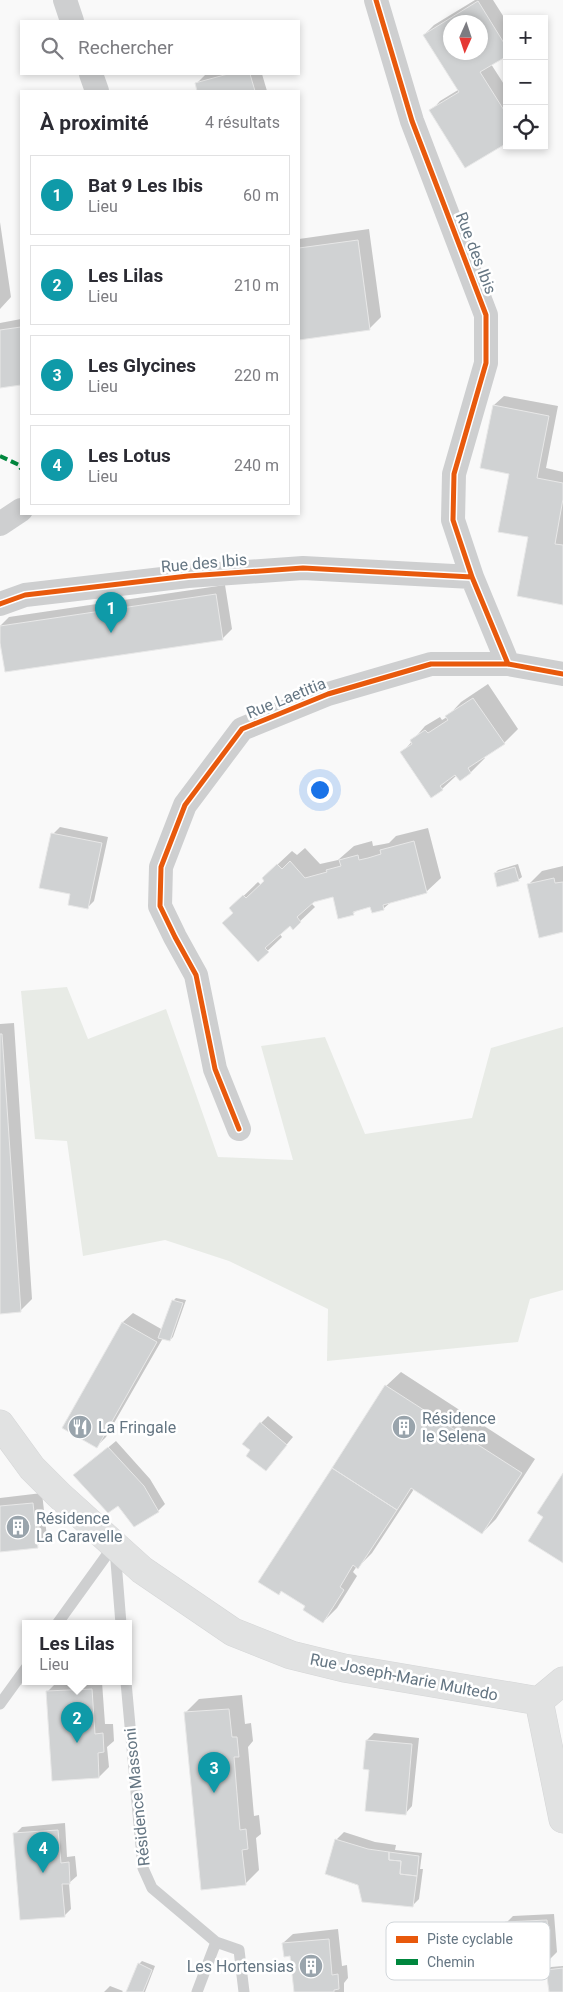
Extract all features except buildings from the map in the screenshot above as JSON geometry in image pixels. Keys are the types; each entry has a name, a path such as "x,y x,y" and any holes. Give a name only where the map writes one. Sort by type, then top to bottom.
{"main road":[{"name":"Rue Joseph-Marie Multedo","path":"0,1424 32,1468 142,1570 233,1632 291,1655 344,1668 539,1702"},
{"name":"Rue Joseph-Marie Multedo","path":"0,1458 32,1468"},
{"path":"563,1681 539,1702 563,1819"}],"street":[{"path":"65,0 72,20"},
{"name":"Rue des Ibis","path":"376,0 412,121 486,315 486,363 454,474 453,520 472,577 508,664"},
{"path":"91,75 97,90"},
{"path":"0,524 20,511"},
{"name":"Rue des Ibis","path":"0,604 25,594 188,576 303,568 472,577"},
{"name":"Rue Laetitia","path":"239,1129 215,1068 196,975 160,906 161,867 185,805 242,729 328,694 431,664 508,664 563,674"}],"lane":[{"path":"60,1620 114,1545"},
{"path":"114,1545 121,1620"},
{"path":"0,1704 22,1674"},
{"name":"Résidence Massoni","path":"126,1685 143,1868 152,1888 216,1942 239,1950 244,1992"},
{"path":"197,1992 216,1942"}],"shaded area":[{"path":"67,987 88,1039 166,1009 218,1157 293,1160 261,1046 325,1037 365,1134 472,1118 491,1048 563,1027 563,1290 530,1299 518,1342 327,1361 328,1309 229,1261 165,1240 83,1256 67,1141 35,1139 21,991"}],"marked path":[{"path":"0,456 20,467"}],"cycle path":[{"path":"376,0 412,121 486,315 486,363 454,474 453,520 472,577"},
{"path":"0,604 25,595 188,576 303,568 472,577 508,664"},
{"path":"239,1129 215,1069 196,975 160,906 161,867 185,805 242,729 328,694 431,664 508,664 563,674"}],"place":[{"name":"Bat 9 Les Ibis","path":"111,633"},
{"name":"La Fringale","path":"80,1427"},
{"name":"Résidence le Selena","path":"404,1427"},
{"name":"Résidence La Caravelle","path":"18,1527"},
{"name":"Les Lilas","path":"77,1743"},
{"name":"Les Glycines","path":"214,1793"},
{"name":"Les Lotus","path":"43,1873"},
{"name":"Les Hortensias","path":"311,1966"}]}
